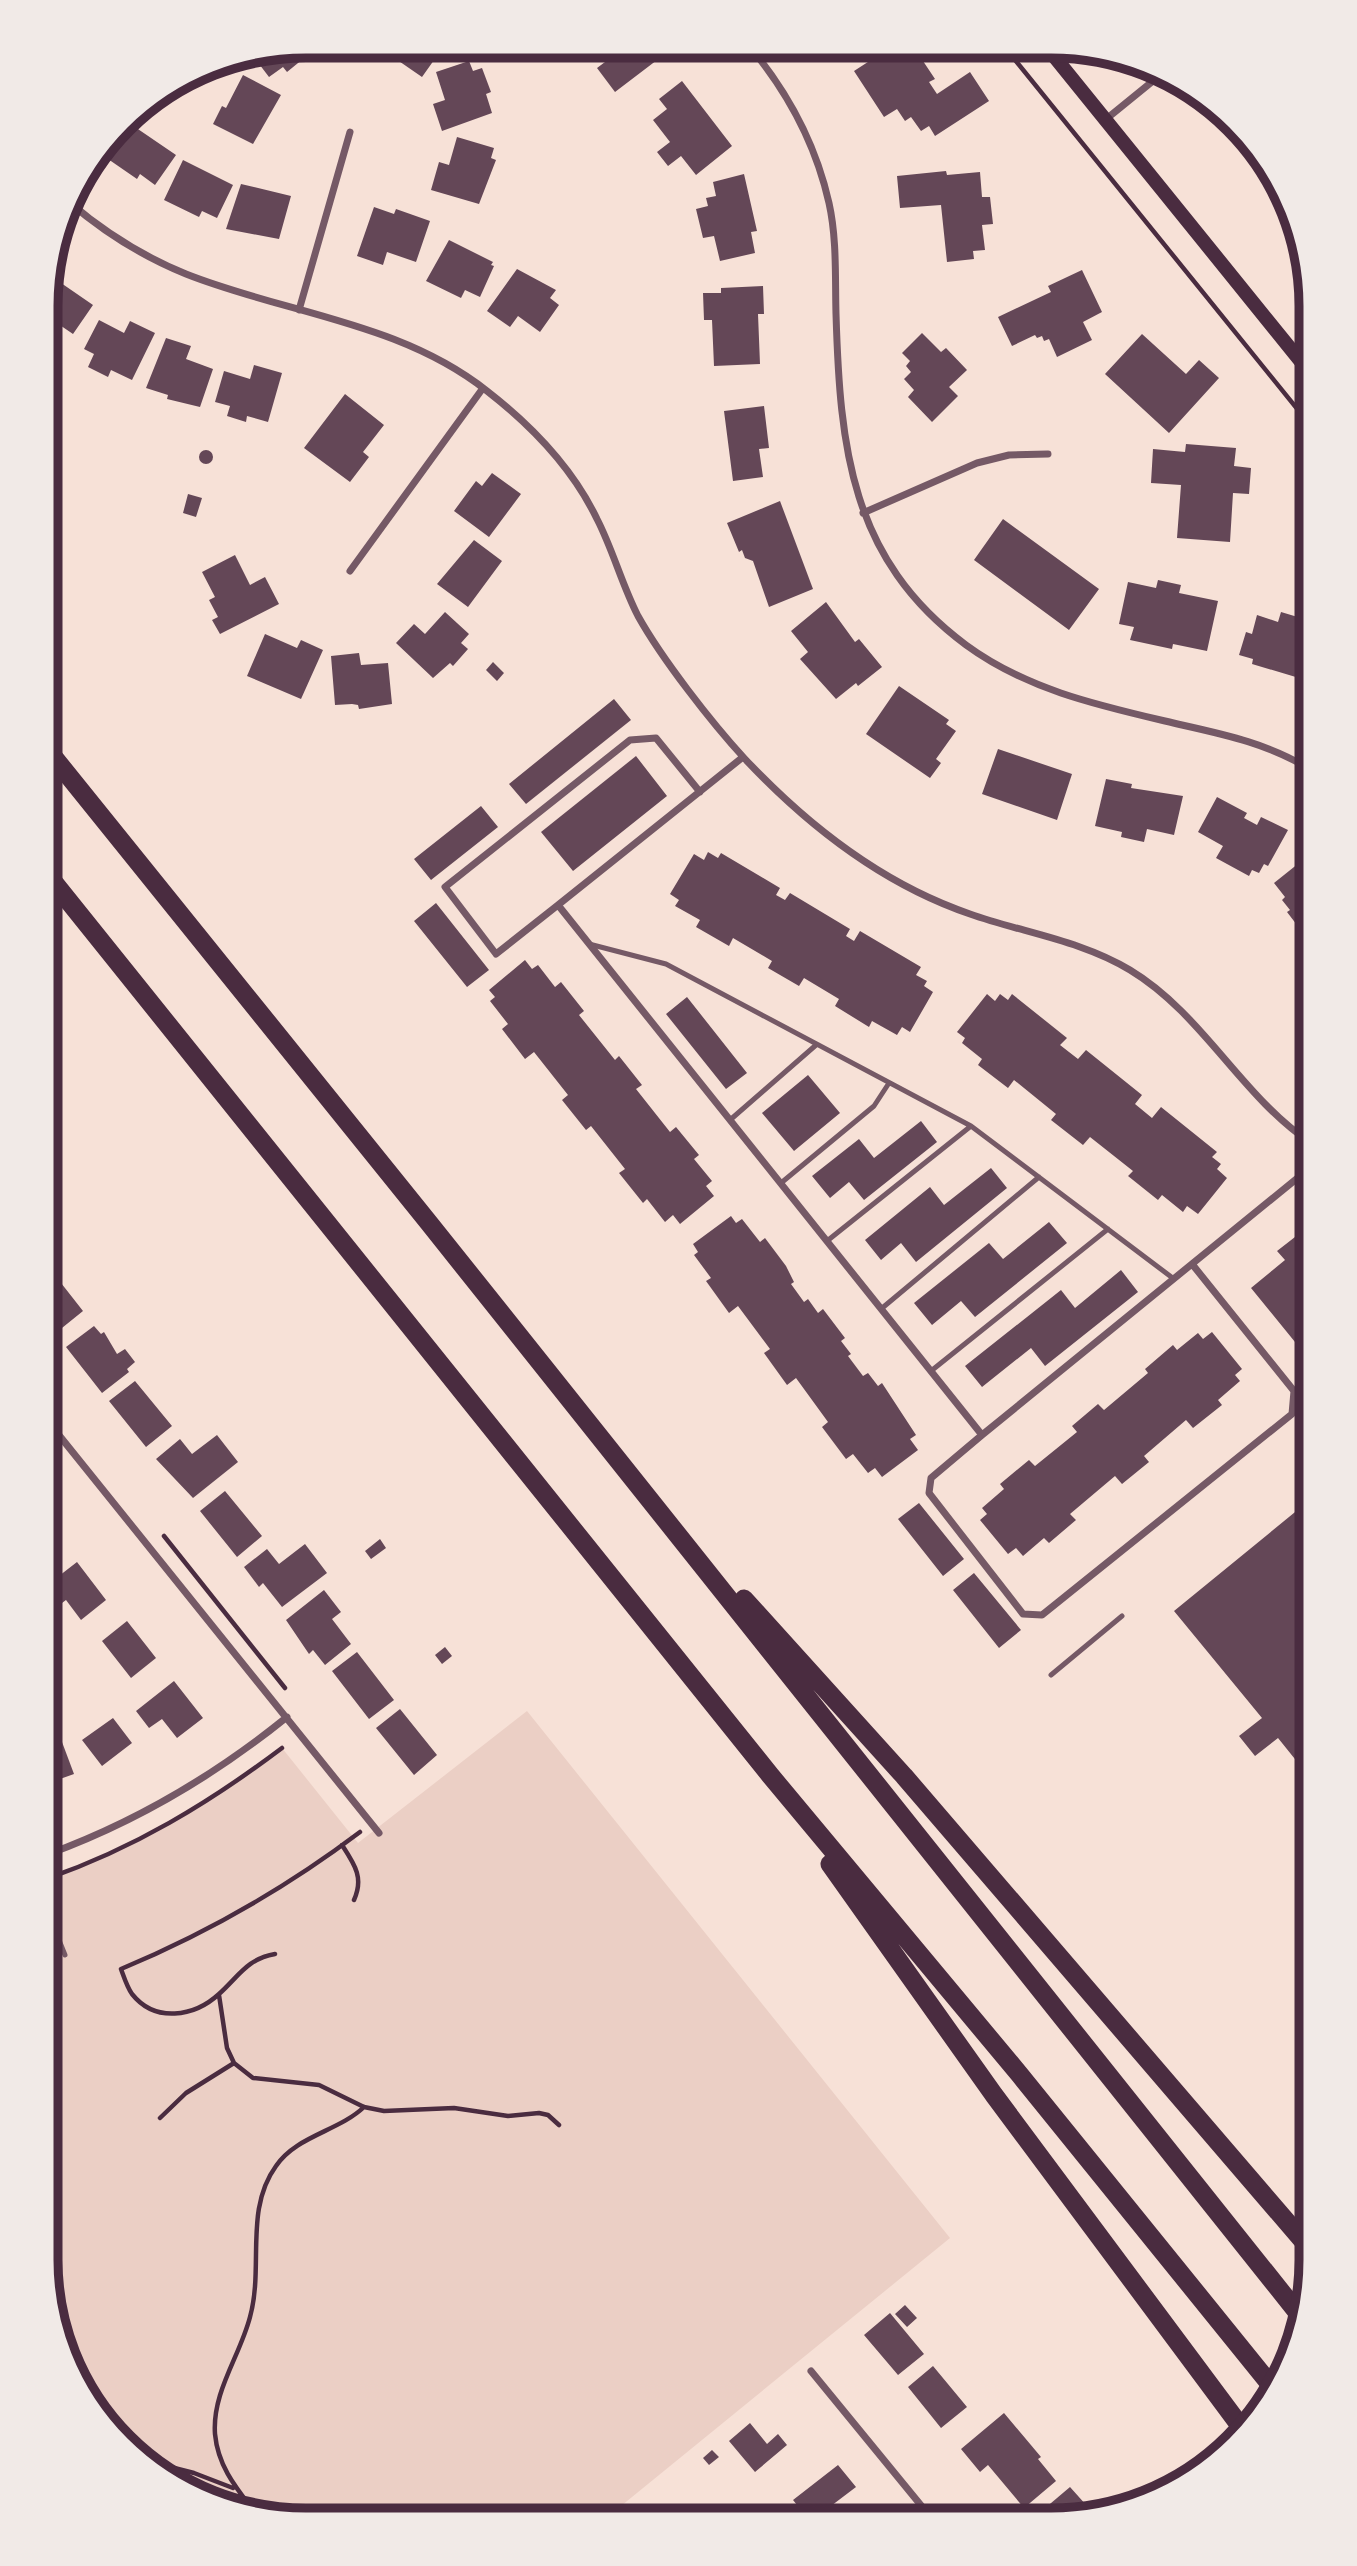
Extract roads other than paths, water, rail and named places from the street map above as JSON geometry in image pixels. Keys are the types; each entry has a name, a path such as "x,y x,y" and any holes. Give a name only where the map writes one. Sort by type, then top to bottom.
{"highway":[{"path":"58,762 653,1501 824,1722 1294,2309"},
{"path":"58,888 770,1775 1020,2075 1268,2381"},
{"path":"653,1501 904,1776 1299,2236"},
{"path":"770,1775 916,1988 1238,2423"}],"main road":[{"path":"1055,58 1299,359"}],"street":[{"path":"758,58 795,110 817,160 824,184 834,246 843,434 863,513 887,559 915,597 966,645 1007,671 1091,704 1255,743 1299,765"},
{"path":"1105,120 1154,80"},
{"path":"299,310 350,132"},
{"path":"78,209 103,229 156,260 219,286 411,344 457,369 483,388 529,427 563,464 598,521 628,594 647,631 743,757 829,837 889,877 958,910 1073,943 1132,971 1175,1003 1265,1105 1299,1133"},
{"path":"350,571 483,388"},
{"path":"863,513 985,461 1009,455 1048,454"},
{"path":"700,792 656,738 630,740 445,887 496,954 700,792 743,757"},
{"path":"558,905 982,1435"},
{"path":"1192,1264 1294,1391 1292,1414 1042,1615 1023,1614 929,1493 931,1478 982,1435 1299,1177"},
{"path":"58,1434 380,1833"},
{"path":"58,1850 160,1804 223,1765 287,1717"},
{"path":"811,2371 921,2508"}],"lane":[{"path":"589,944 666,964 971,1126 1174,1279"},
{"path":"730,1120 816,1045"},
{"path":"781,1183 874,1106 890,1083"},
{"path":"827,1241 971,1126"},
{"path":"881,1309 1039,1177"},
{"path":"931,1371 1108,1229"},
{"path":"1051,1675 1122,1616"},
{"path":"58,1938 65,1955"}]}
